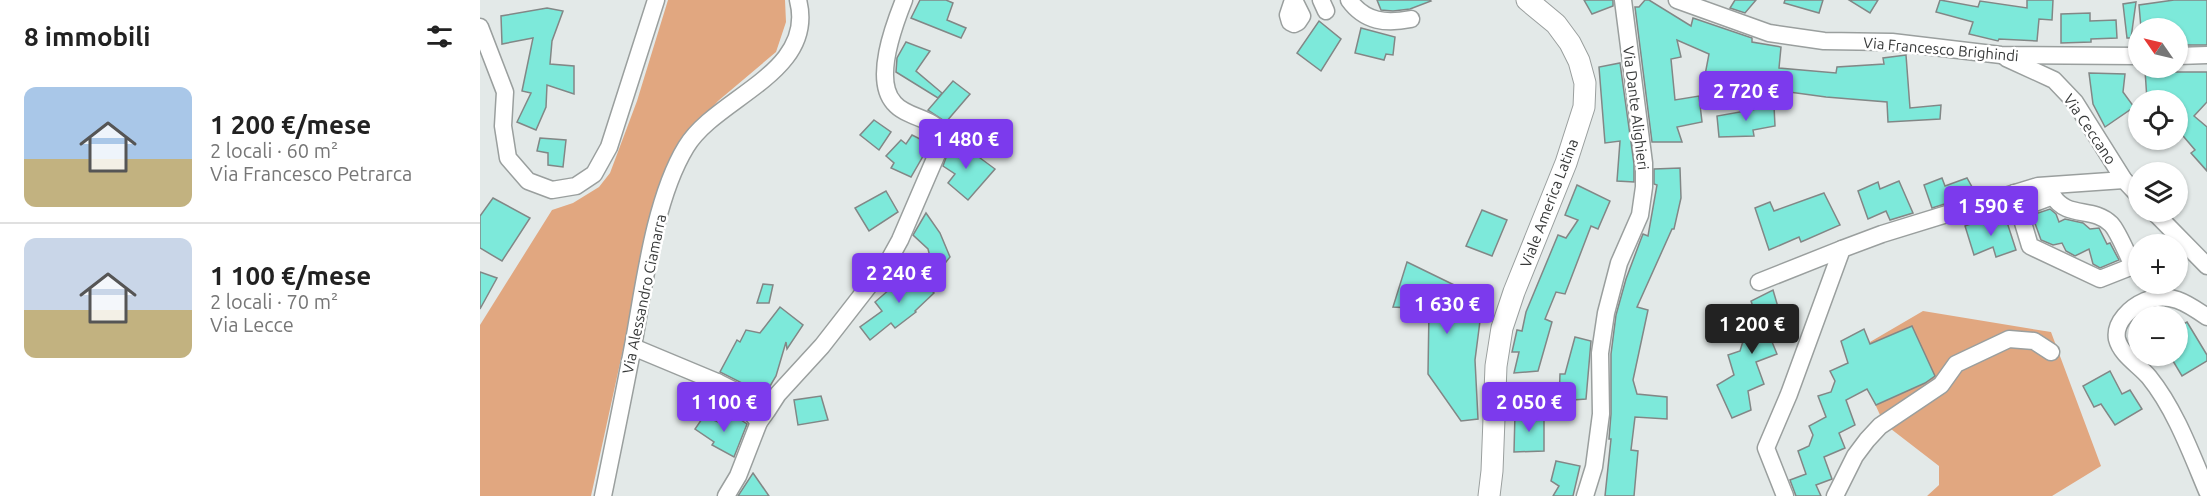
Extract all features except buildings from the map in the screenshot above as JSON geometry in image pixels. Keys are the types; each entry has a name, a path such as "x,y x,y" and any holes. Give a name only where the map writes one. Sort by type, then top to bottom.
{"main road":[{"name":"Viale America Latina","path":"1490,496 1496,366 1502,328 1514,292 1566,163 1584,107 1585,83 1579,60 1556,24 1527,0"}],"street":[{"path":"480,27 505,92 503,126 508,158 528,181 552,190 576,186 594,174 609,147 656,0"},
{"name":"Via Alessandro Ciamarra","path":"603,496 646,271 664,199 678,162 687,146 710,119 769,75 782,62 793,47 798,34 800,21 798,0"},
{"path":"726,496 738,476 759,422 778,394 822,346 889,260 944,140 943,132 936,124 903,111 892,102 886,90 889,42 904,0"},
{"path":"1349,0 1365,15 1379,21 1395,22 1411,19"},
{"name":"Via Dante Alighieri","path":"1585,496 1594,467 1599,425 1600,353 1606,313 1619,263 1640,215 1644,188 1644,163 1623,0"},
{"name":"Via Francesco Brighindi","path":"1677,0 1769,33 1824,41 1892,42 2001,55 2128,56"},
{"name":"Via Ceccano","path":"2001,55 2054,80 2075,102 2128,184"},
{"path":"2188,56 2207,55"},
{"path":"2016,201 2038,186 2124,180"},
{"path":"1759,282 1842,249 2016,201 2053,196 2057,203 2066,209 2091,213 2110,224 2133,266 2100,279 2030,246 2016,201"},
{"path":"2164,222 2207,266"},
{"path":"1785,496 1766,448 1789,394 1842,249"},
{"path":"2207,316 2174,297 2158,297 2130,310 2121,320 2116,337 2122,350 2149,378 2172,414 2207,491"},
{"path":"1835,496 1855,456 1867,440 1880,426 1941,385 1956,364 2009,339 2034,341 2051,352"},
{"path":"633,347 749,398 753,402 752,414 759,422"},
{"path":"716,408 717,382"}],"shaded area":[{"path":"668,0 785,0 786,22 776,52 718,101 675,149 663,178 641,267 591,496 480,496 480,325 552,210 573,203 599,187 610,173 637,101"},
{"path":"1923,311 2051,332 2101,466 2052,496 1927,496 1939,485 1939,466 1891,429 1880,415 1862,375 1879,366 1870,342"}]}
